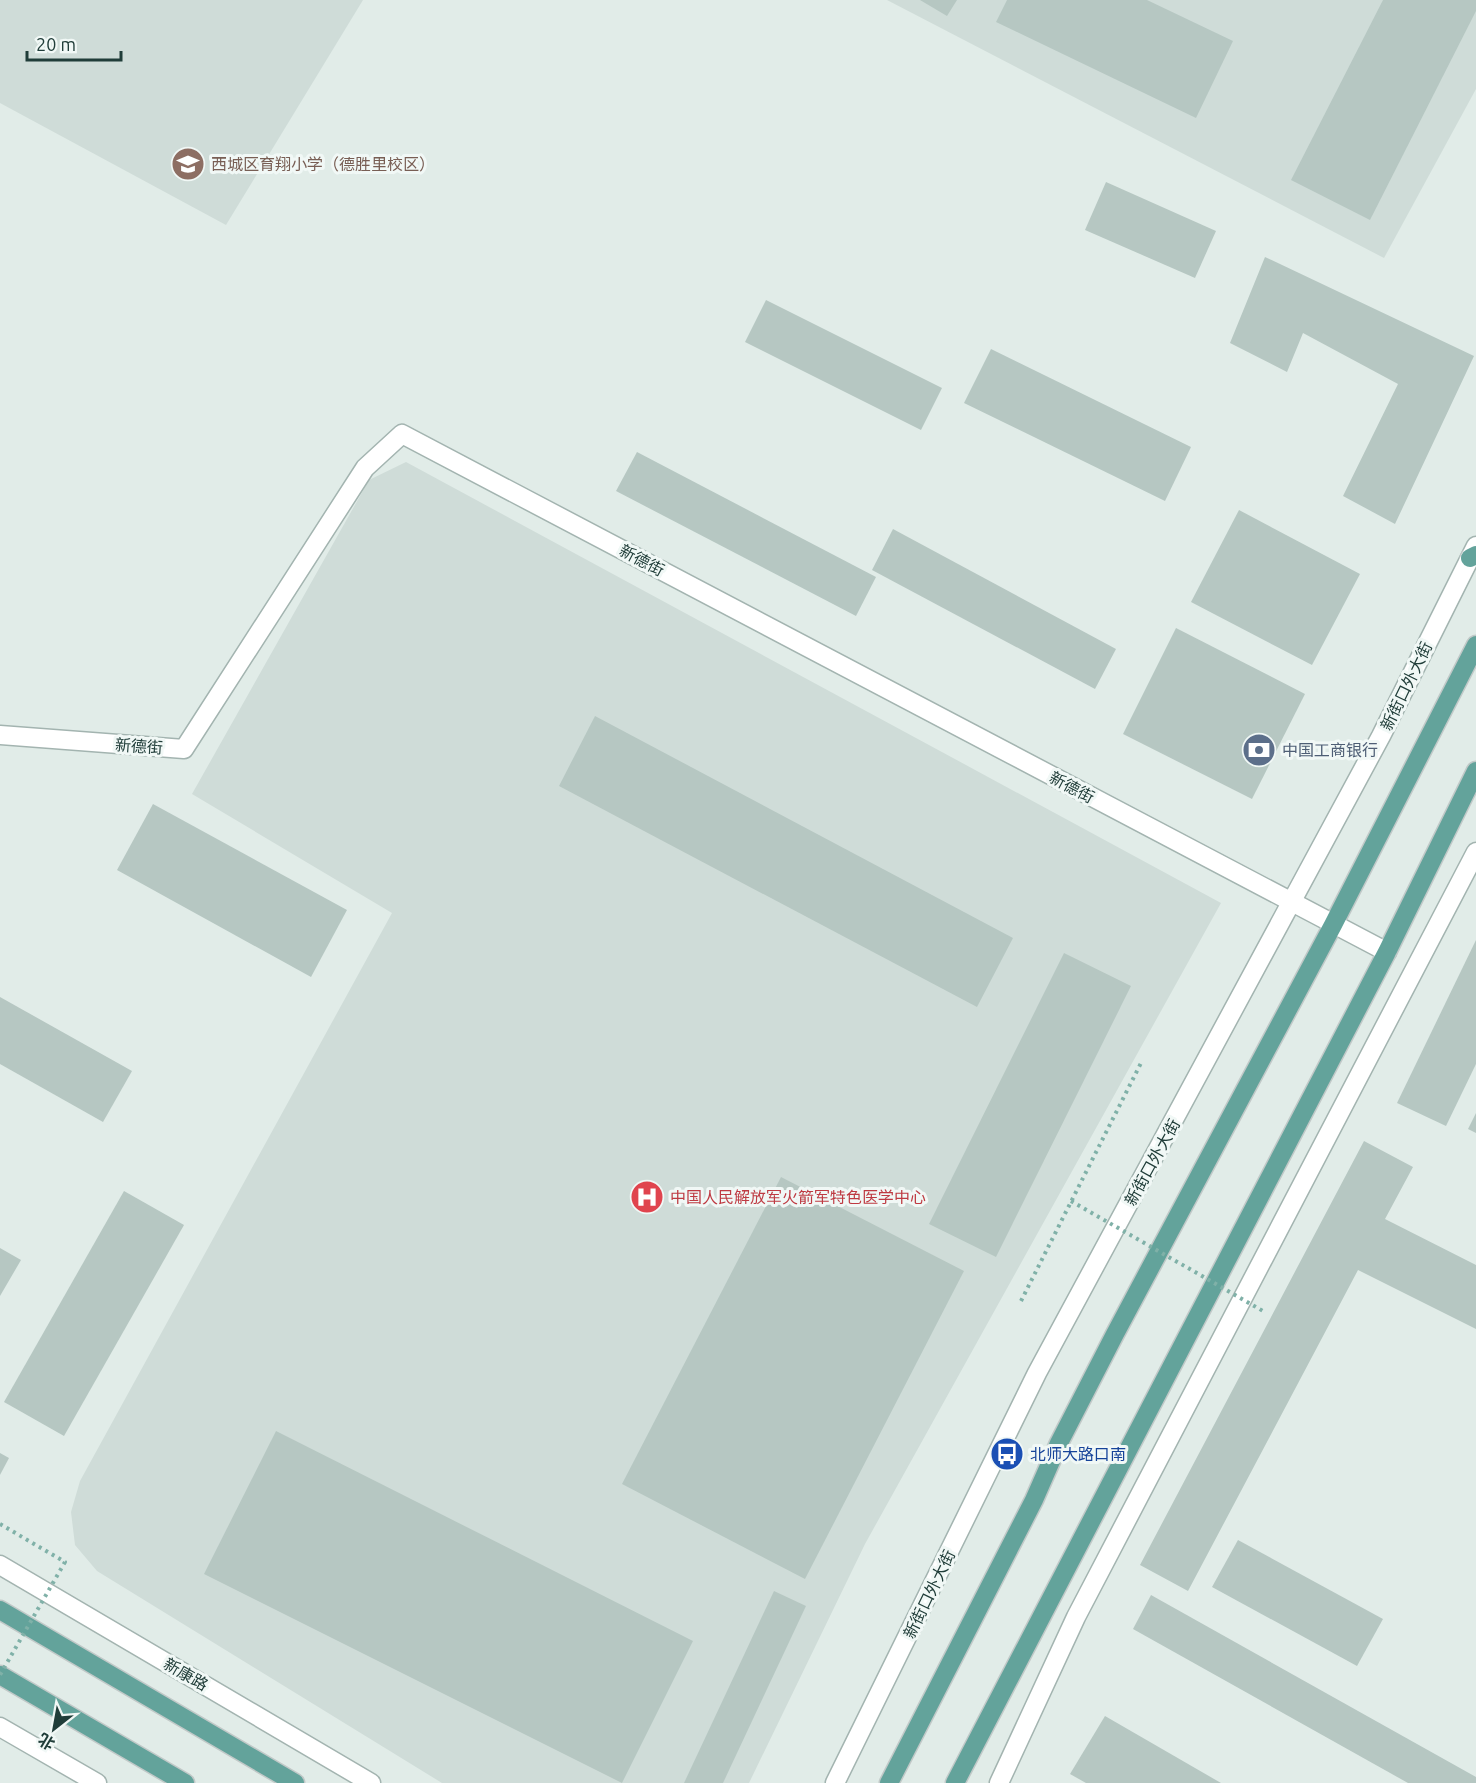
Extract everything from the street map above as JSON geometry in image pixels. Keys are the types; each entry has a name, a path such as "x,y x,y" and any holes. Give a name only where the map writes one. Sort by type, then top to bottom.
{"main road":[{"path":"889,1783 1029,1510 1059,1443 1115,1334 1334,925 1476,645"},
{"path":"956,1783 1387,952 1476,771"},
{"path":"0,1610 295,1783"},
{"path":"0,1675 185,1783"}],"street":[{"name":"新德街","path":"0,735 184,749 365,468 402,434 1387,952"},
{"name":"新街口外大街","path":"835,1783 1037,1373 1381,736 1474,553"},
{"path":"999,1783 1076,1617 1476,852"},
{"name":"新康路","path":"0,1565 371,1783"},
{"path":"0,1727 97,1783"}],"path":[{"path":"1021,1301 1141,1063"},
{"path":"1071,1201 1263,1311"},
{"path":"0,1524 65,1562 0,1675"}],"shaded area":[{"name":"西城区育翔小学（德胜里校区）","path":"0,0 363,0 226,225 0,103"},
{"path":"887,0 1476,0 1476,89 1384,258"},
{"name":"中国人民解放军火箭军特色医学中心","path":"406,462 1221,903 865,1544 749,1783 442,1783 97,1571 75,1545 71,1512 80,1481 392,913 192,794 369,480"}],"building":[{"path":"920,0 957,0 947,16"},
{"path":"1007,0 1147,0 1233,41 1196,118 996,22"},
{"path":"1383,0 1476,0 1476,11 1370,220 1291,180"},
{"path":"1106,182 1216,231 1195,278 1085,230"},
{"path":"1265,257 1474,356 1395,524 1343,496 1398,384 1303,333 1287,372 1230,343"},
{"path":"766,300 942,388 921,430 745,342"},
{"path":"991,349 1191,447 1165,501 964,403"},
{"path":"637,452 876,577 856,616 616,491"},
{"path":"1239,510 1360,574 1312,665 1191,602"},
{"path":"893,529 1116,649 1095,689 872,570"},
{"path":"1176,628 1305,694 1252,799 1123,734"},
{"path":"595,716 1013,938 977,1007 559,786"},
{"path":"153,804 347,910 311,977 117,870"},
{"path":"1476,940 1476,1064 1446,1126 1397,1103"},
{"path":"1064,953 1131,986 996,1257 929,1224"},
{"path":"0,997 132,1071 103,1122 0,1064"},
{"path":"1476,1113 1476,1133 1468,1129"},
{"path":"1364,1141 1413,1167 1385,1219 1476,1265 1476,1329 1358,1270 1188,1591 1140,1565"},
{"path":"781,1177 964,1271 805,1579 622,1484"},
{"path":"124,1191 184,1225 64,1436 4,1402"},
{"path":"0,1248 21,1260 0,1296"},
{"path":"276,1431 693,1641 622,1783 204,1574"},
{"path":"0,1453 9,1458 0,1475"},
{"path":"1238,1540 1383,1619 1357,1666 1212,1587"},
{"path":"774,1591 806,1606 723,1783 684,1783"},
{"path":"1151,1595 1476,1777 1476,1783 1408,1783 1133,1629"},
{"path":"1105,1716 1221,1783 1086,1783 1070,1774"}],"place":[{"name":"西城区育翔小学（德胜里校区）","path":"188,164"},
{"name":"中国工商银行","path":"1259,750"},
{"name":"中国人民解放军火箭军特色医学中心","path":"647,1197"},
{"name":"北师大路口南","path":"1007,1454"}]}
